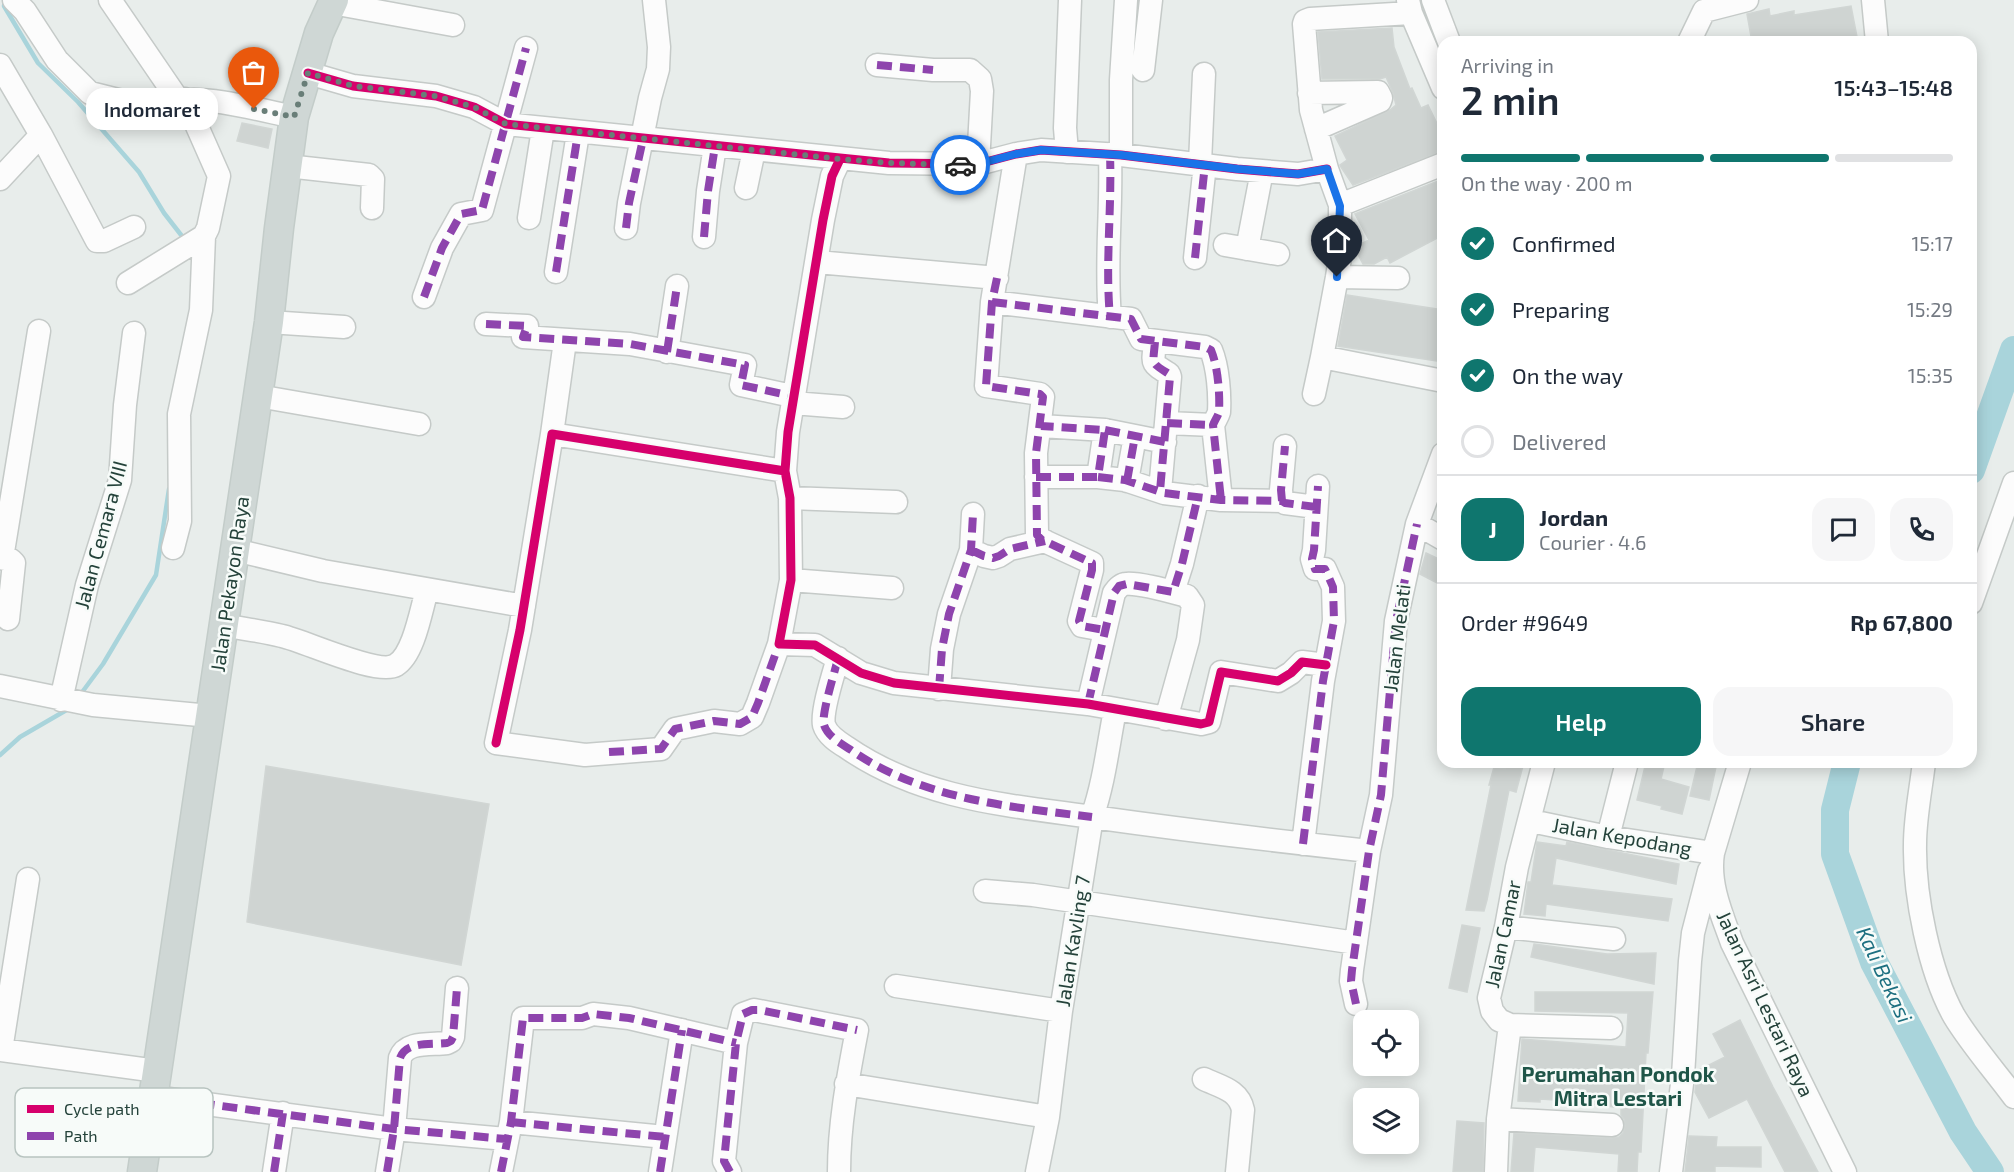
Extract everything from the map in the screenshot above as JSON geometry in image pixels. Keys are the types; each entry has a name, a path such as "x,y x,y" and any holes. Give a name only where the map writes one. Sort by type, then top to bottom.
{"main road":[{"name":"Jalan Pekayon Raya","path":"154,1088 269,322 294,117 319,33 333,2"},
{"name":"Jalan Pekayon Raya","path":"142,1172 144,1157"}],"street":[{"path":"14,0 25,11 57,60 90,93 142,106 182,100 213,101 294,117"},
{"path":"110,0 182,100 219,176 208,228 204,236 201,310 178,414 181,511 173,548"},
{"path":"626,228 650,98 658,69 659,47 654,0"},
{"path":"1067,152 1065,106 1070,0"},
{"path":"1110,317 1107,284 1111,192 1116,154 1126,0"},
{"path":"1143,70 1151,0"},
{"path":"1433,0 1447,36"},
{"path":"1692,36 1702,14 1708,9 1747,0"},
{"path":"1873,0 1876,36"},
{"path":"333,2 453,25"},
{"path":"1314,394 1337,277 1340,206 1316,129 1309,93 1305,21 1410,6 1437,68"},
{"path":"424,297 442,248 460,214 482,210 526,48"},
{"path":"0,65 97,241 104,241 134,226"},
{"path":"877,65 933,70 970,70 980,79 982,91 978,164"},
{"path":"308,73 353,86 435,96 474,107 506,124 840,159 932,165 978,164 1041,150 1116,154 1298,174 1327,169"},
{"path":"1195,258 1202,164 1204,74"},
{"path":"1309,93 1378,92 1381,98 1380,101 1316,129"},
{"path":"529,218 543,129"},
{"path":"556,272 578,133"},
{"path":"0,179 40,135"},
{"path":"704,237 715,146"},
{"path":"746,188 754,150"},
{"path":"1016,154 993,302 986,386 1040,394 1043,399 1036,453 1038,535 1045,541 1092,563 1079,621 1082,626 1104,630"},
{"path":"565,340 524,606 496,743 585,756 661,748 675,729 714,721 740,724 752,717 779,644 791,580 790,498 785,471 788,432 832,176 840,159"},
{"path":"287,166 369,175 373,179 372,208"},
{"path":"1340,206 1437,166"},
{"path":"1247,249 1262,171"},
{"path":"128,283 204,236"},
{"path":"1224,245 1278,254"},
{"path":"817,262 997,278"},
{"path":"1337,277 1398,278"},
{"path":"667,352 677,285"},
{"path":"993,302 1131,319 1141,339 1205,347 1211,350 1218,387 1219,414 1213,425 1221,500"},
{"path":"269,322 344,327"},
{"path":"486,324 526,326 523,338 630,344 745,365 741,386 793,400 843,407"},
{"path":"8,619 14,563 1,558 39,331"},
{"name":"Jalan Cemara VIII","path":"63,700 87,585 120,480 125,405 134,333"},
{"path":"1155,342 1154,364 1170,377 1160,491"},
{"path":"1322,357 1437,380"},
{"path":"258,396 419,424"},
{"path":"1041,426 1104,430 1136,436 1213,425"},
{"path":"1098,477 1104,430"},
{"path":"552,434 785,471"},
{"path":"1127,481 1136,436"},
{"path":"1282,501 1285,446"},
{"name":"Jalan Melati","path":"1356,1004 1351,981 1369,851 1381,795 1396,621 1417,524 1437,470"},
{"path":"1036,477 1098,477 1127,481 1160,491 1221,500 1282,501 1285,503 1317,497 1312,559 1315,569 1325,569 1334,587 1334,621 1326,665 1303,844"},
{"path":"1977,586 2014,483"},
{"path":"1173,592 1198,496"},
{"path":"790,498 896,502"},
{"path":"939,689 942,650 949,614 970,549 973,514"},
{"path":"1417,524 1437,535"},
{"path":"970,549 993,558 1010,549 1045,541"},
{"path":"235,550 323,571 524,606"},
{"path":"791,580 892,588"},
{"path":"1088,704 1114,592 1119,586 1127,584 1173,592 1187,596 1193,604 1188,640 1166,719"},
{"path":"224,625 283,636 354,661 381,668 390,667 403,658 412,641 427,590"},
{"path":"779,644 815,645 861,673 894,683 1088,704 1201,724 1209,722 1221,672 1278,681 1302,662 1326,665"},
{"path":"838,658 824,714 824,725 836,740 861,757 909,782 970,799 1020,808 1163,828 1369,851"},
{"path":"0,687 93,705 210,716"},
{"name":"Jalan Kavling 7","path":"1037,1172 1048,1117 1061,1011 1092,817 1101,789 1115,710"},
{"name":"Jalan Camar","path":"1510,1025 1499,1020 1492,1011 1489,998 1517,867 1531,821 1543,768"},
{"path":"1608,837 1625,768"},
{"name":"Jalan Asri Lestari Raya","path":"1738,768 1712,860 1719,909 1732,943 1845,1172"},
{"path":"1923,768 1915,841 1915,879 1926,938 1942,988 1954,1016 2014,1097"},
{"name":"Jalan Kepodang","path":"1531,821 1712,860"},
{"path":"1671,1172 1683,1076 1693,933 1712,860"},
{"path":"28,879 0,1052 173,1088"},
{"path":"985,891 1079,902 1356,943"},
{"path":"1506,927 1614,939"},
{"path":"896,986 1061,1011"},
{"path":"387,1172 394,1129 400,1058 408,1046 451,1041 457,988"},
{"path":"730,1172 724,1161 736,1043 743,1014 752,1010 857,1030 846,1084 839,1142 839,1172"},
{"path":"501,1172 509,1130 523,1018 582,1018 593,1014 629,1018 736,1043"},
{"path":"1496,1172 1498,1119 1510,1025 1611,1028"},
{"path":"660,1172 682,1030"},
{"path":"1204,1079 1237,1094 1241,1100 1243,1110 1237,1172"},
{"path":"846,1084 1048,1117"},
{"path":"213,1097 284,1113 394,1129 509,1130 665,1137"},
{"path":"274,1172 284,1113"},
{"path":"1498,1119 1612,1125"}],"building":[{"path":"1851,6 1857,36 1751,36 1747,14 1769,9 1770,16 1794,11 1794,15"},
{"path":"1392,28 1394,47 1410,89 1412,88 1421,108 1428,105 1437,124 1437,153 1353,185 1340,165 1347,160 1335,136 1396,105 1386,77 1380,79 1322,79 1318,32"},
{"path":"242,123 272,129 268,148 237,141"},
{"path":"1437,181 1437,238 1390,263 1387,257 1374,264 1363,264 1354,247 1369,240 1355,214"},
{"path":"1347,295 1437,309 1437,361 1338,346"},
{"path":"1426,553 1437,558 1437,583 1420,574"},
{"path":"266,766 489,804 461,965 247,922"},
{"path":"1494,768 1522,768 1516,792 1509,790 1484,911 1466,910 1491,785 1489,785"},
{"path":"1645,768 1664,768 1661,779 1689,787 1682,814 1637,800"},
{"path":"1697,768 1716,768 1709,800 1690,796"},
{"path":"1537,842 1566,846 1567,842 1679,864 1676,884 1556,858 1552,885 1672,899 1668,921 1546,904 1545,916 1524,914"},
{"path":"1462,925 1480,928 1467,992 1449,988"},
{"path":"1534,944 1607,954 1656,953 1654,984 1531,957"},
{"path":"1535,992 1653,992 1648,1053 1646,1053 1641,1152 1638,1152 1637,1172 1618,1172 1619,1154 1535,1147 1533,1172 1511,1172 1514,1133 1611,1138 1619,1137 1625,1126 1621,1108 1571,1101 1540,1099 1540,1102 1518,1101 1522,1039 1626,1047 1628,1013 1535,1011"},
{"path":"1740,1020 1818,1172 1785,1172 1747,1099 1709,1118 1697,1096 1695,1092 1697,1071 1725,1057 1713,1034"},
{"path":"1457,1121 1484,1123 1483,1172 1453,1172"},
{"path":"1689,1136 1717,1137 1716,1147 1761,1147 1761,1167 1715,1166 1715,1172 1685,1172"}],"waterway":[{"path":"5,0 4,6 38,63 78,102 139,172 164,213 185,240"},
{"name":"Kali Bekasi","path":"1977,453 2014,350"},
{"path":"80,695 103,664 156,575 169,489"},
{"path":"0,755 20,737 70,708"},
{"name":"Kali Bekasi","path":"1846,768 1835,810 1835,854 1874,962 1963,1132 1990,1172"}],"marked path":[{"path":"424,297 442,248 461,214 482,210 526,48"},
{"path":"877,65 933,70"},
{"path":"556,272 578,133"},
{"path":"626,228 643,139"},
{"path":"704,237 715,146"},
{"path":"1110,154 1108,276 1110,317"},
{"path":"1195,258 1205,164"},
{"path":"997,278 992,302 986,386 1040,394 1043,397 1036,453 1037,535 1042,540 1092,563 1079,621 1082,626 1104,630"},
{"path":"667,352 677,286"},
{"path":"992,302 1131,319 1141,339 1205,347 1211,350 1219,389 1219,412 1213,425 1221,500"},
{"path":"486,324 527,326 523,337 630,344 745,365 741,385 792,396"},
{"path":"1155,342 1154,362 1170,377 1160,491"},
{"path":"1167,423 1213,425"},
{"path":"1036,477 1098,477 1105,430 1041,426"},
{"path":"1105,430 1165,442"},
{"path":"1127,481 1135,436"},
{"path":"1282,501 1285,446"},
{"path":"1098,477 1125,480 1164,493 1221,500 1282,501 1316,507"},
{"path":"1303,844 1323,681 1334,621 1333,587 1325,569 1315,569 1312,559 1318,486"},
{"path":"1088,704 1114,593 1119,586 1127,584 1173,592 1198,496"},
{"path":"939,689 942,649 949,614 971,550 973,514"},
{"path":"1356,1004 1351,981 1352,970 1369,851 1381,795 1396,621 1417,524"},
{"path":"971,550 993,558 1010,549 1045,541"},
{"path":"609,752 661,749 675,729 714,721 740,724 752,717 779,644"},
{"path":"838,658 826,703 824,725 832,737 878,767 907,780 967,798 1092,817"},
{"path":"387,1172 394,1129 400,1058 407,1049 413,1046 451,1041 457,988"},
{"path":"730,1172 724,1161 736,1043 743,1014 752,1010 760,1010 857,1030"},
{"path":"501,1172 511,1122 523,1018 582,1018 593,1014 629,1018 736,1043"},
{"path":"660,1172 682,1030"},
{"path":"213,1105 394,1129 506,1139"},
{"path":"274,1172 283,1113"},
{"path":"511,1122 665,1137"}],"cycle path":[{"path":"308,73 353,86 436,96 474,107 506,124 889,163 978,164 1041,150 1121,155 1298,174 1327,169"},
{"path":"840,159 832,176 823,220 788,432 785,471 790,498 791,580 779,644 815,645 861,673 894,683 1088,704 1201,724 1209,722 1221,672 1278,681 1302,662 1326,665"},
{"path":"496,743 520,630 552,434 785,471"}],"way so far":[{"path":"254,109 294,117 308,73 353,86 435,96 474,107 506,124 840,159 960,165"}],"place":[{"name":"Indomaret","path":"254,109"}],"district":[{"name":"Perumahan Pondok Mitra Lestari","path":"1618,1087"}],"route":[{"path":"960,165 978,164 1041,150 1121,155 1298,174 1327,169 1340,206 1340,258 1337,277"}]}
